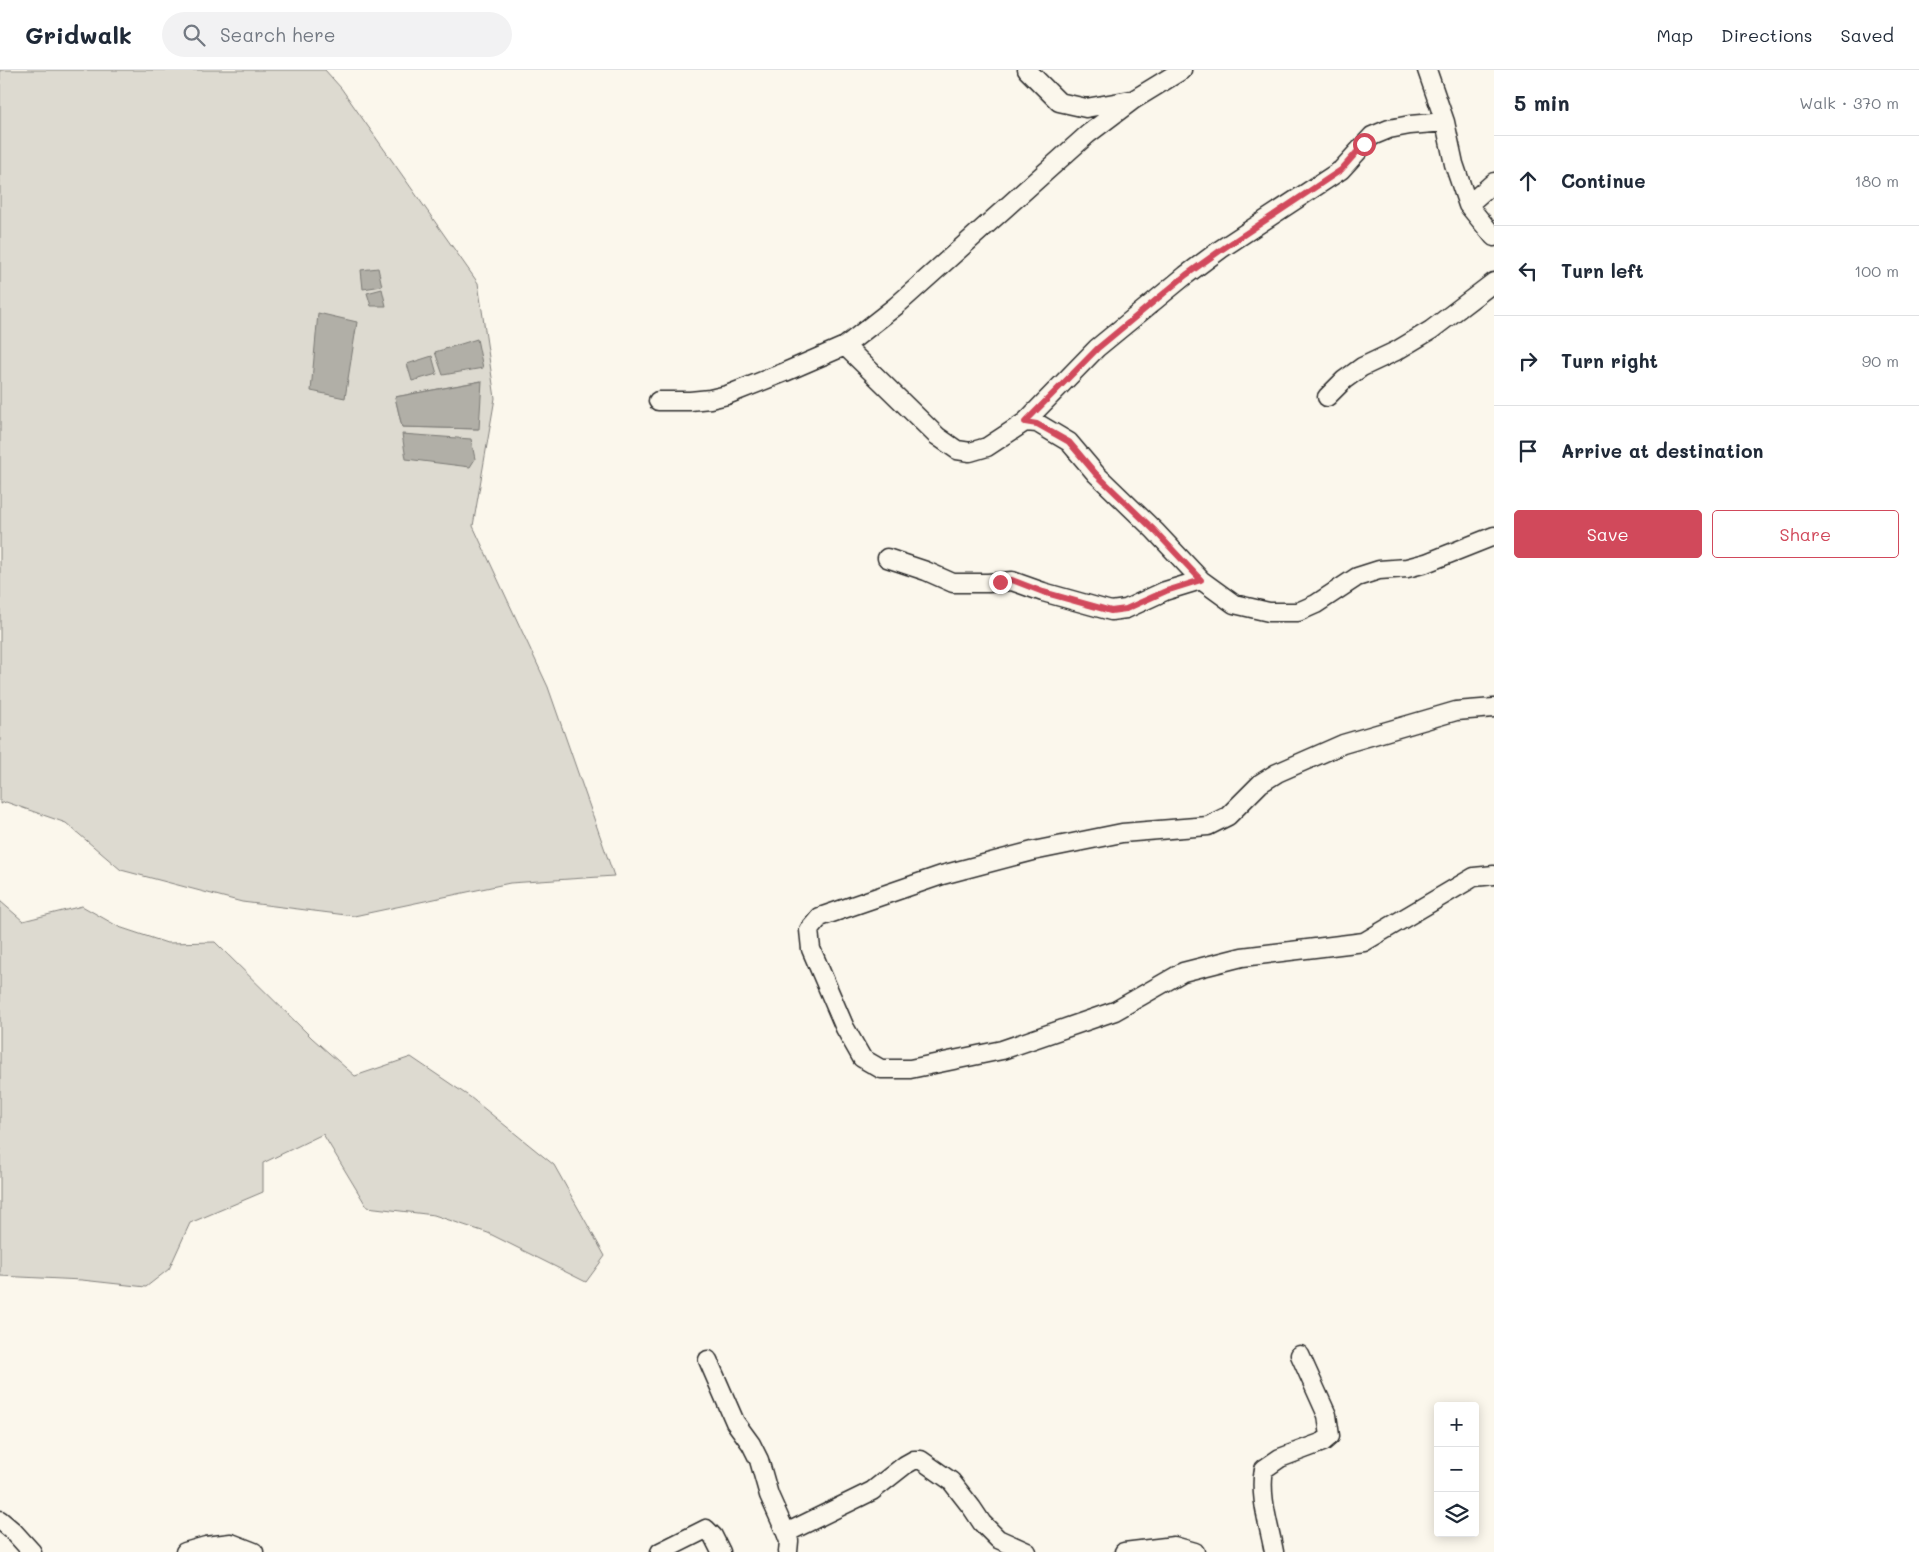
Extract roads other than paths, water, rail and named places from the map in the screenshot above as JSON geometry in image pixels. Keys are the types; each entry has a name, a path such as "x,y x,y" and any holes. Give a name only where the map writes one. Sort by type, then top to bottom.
{"street":[{"path":"1027,70 1058,102 1086,108 1134,100"},
{"path":"658,400 690,401 727,395 845,346 896,306 1088,134 1134,100 1182,70"},
{"path":"1427,70 1445,122 1454,164 1468,205 1494,237"},
{"path":"845,346 937,436 957,450 970,452 987,447 1025,422 1105,342 1186,275 1341,170 1372,136 1389,129 1445,122"},
{"path":"1468,205 1494,182"},
{"path":"1327,397 1344,380 1362,367 1396,351 1430,330 1494,282"},
{"path":"1025,422 1037,424 1069,442 1096,474 1155,531 1201,580 1234,604 1269,612 1298,612 1316,604 1357,577 1379,570 1407,568 1426,563 1494,536"},
{"path":"888,558 926,570 954,583 988,583 1012,580 1043,592 1111,611 1126,609 1166,591 1201,580"},
{"path":"1494,708 1456,711 1343,744 1277,773 1261,783 1228,816 1208,826 1114,834 1033,851 942,875 820,917 809,930 811,949 845,1028 862,1058 881,1069 910,1069 1002,1050 1115,1012 1182,972 1242,957 1364,942 1474,877 1494,875"},
{"path":"1274,1552 1264,1502 1262,1481 1264,1469 1280,1458 1323,1442 1330,1436 1327,1415 1300,1355"},
{"path":"708,1360 735,1422 751,1444 759,1460 770,1495 789,1542 788,1552"},
{"path":"786,1533 872,1492 914,1460 921,1460 951,1481 982,1524 998,1539 1027,1552"},
{"path":"0,1520 13,1530 32,1552"},
{"path":"660,1552 706,1529 713,1536 721,1552"},
{"path":"185,1552 206,1546 230,1543 254,1552"},
{"path":"1124,1552 1174,1546 1195,1552"}]}
